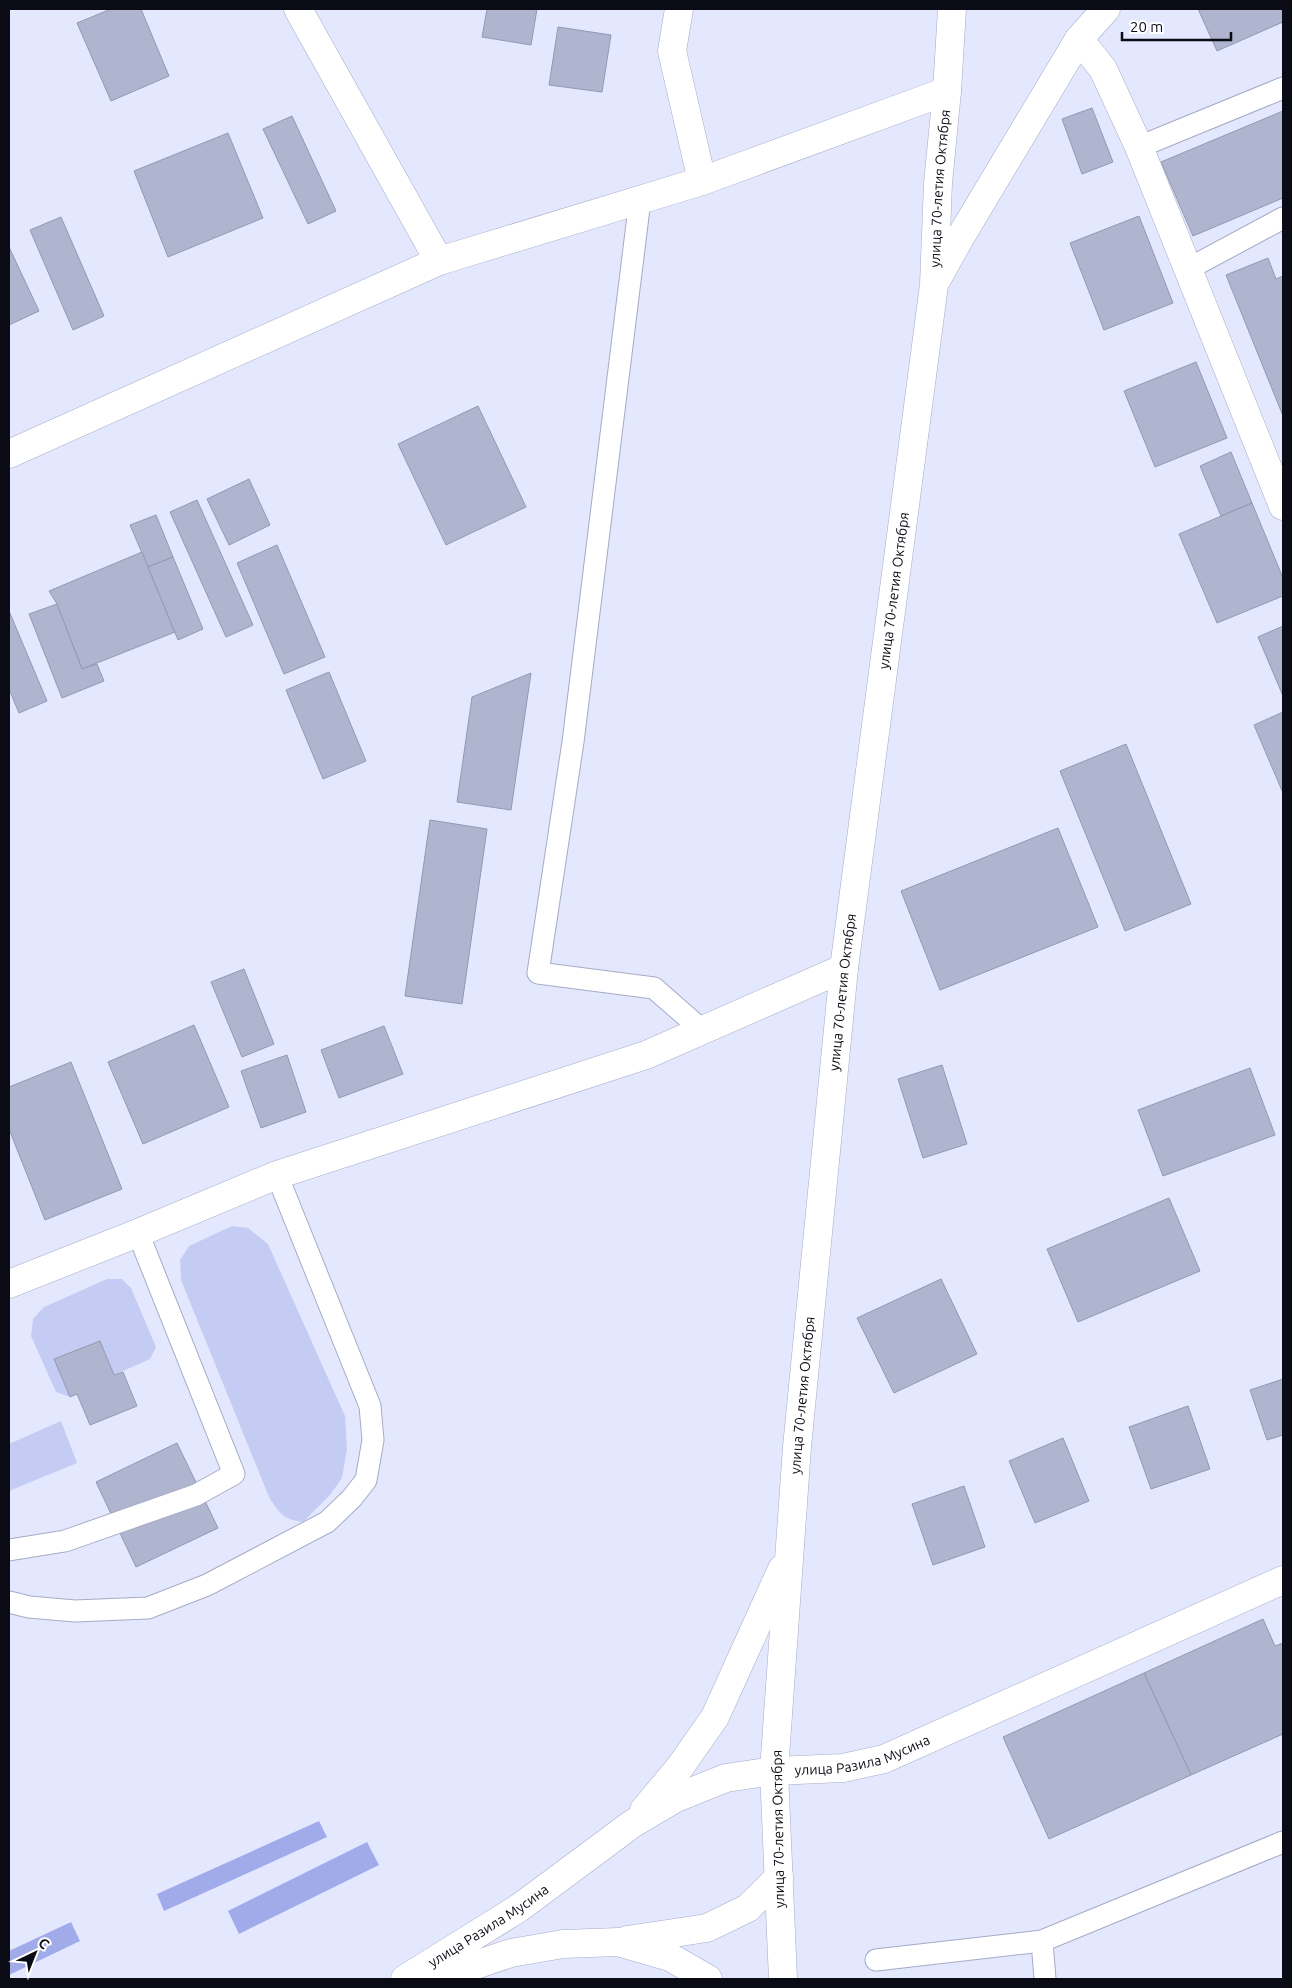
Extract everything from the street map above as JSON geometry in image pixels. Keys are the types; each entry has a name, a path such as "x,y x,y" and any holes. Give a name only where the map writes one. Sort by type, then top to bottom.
{"main road":[{"path":"298,9 439,261"},
{"path":"679,9 672,52 702,181"},
{"name":"улица 70-летия Октября","path":"783,1979 774,1771 797,1447 844,968 934,285 938,183 947,91 952,9"},
{"path":"934,285 961,236 1079,39 1106,9"},
{"path":"1079,39 1103,70 1139,147 1283,506"},
{"path":"9,454 439,261 702,181 947,91"},
{"path":"9,1284 277,1175 646,1055 844,968"},
{"path":"632,1824 680,1767 714,1717 790,1552"},
{"name":"улица Разила Мусина","path":"405,1979 519,1908 632,1824 676,1798 726,1778 774,1771 842,1768 884,1759 1283,1580"},
{"path":"434,1979 511,1953 563,1944 618,1942 706,1928 748,1908 779,1877"},
{"path":"618,1942 670,1957 708,1979"}],"lane":[{"path":"1139,147 1283,88"},
{"path":"640,200 573,742 538,973 654,988 702,1030"},
{"path":"1188,269 1283,218"},
{"path":"9,1602 29,1607 75,1611 148,1608 207,1585 327,1522 352,1498 366,1480 374,1440 370,1406 277,1175"},
{"path":"9,1550 64,1541 196,1495 234,1474 138,1233"},
{"path":"876,1960 1042,1942 1283,1842"},
{"path":"1042,1942 1045,1979"}],"shaded area":[{"path":"232,1226 248,1228 268,1244 345,1416 347,1449 342,1478 330,1495 303,1522 291,1520 283,1515 269,1497 181,1280 180,1260 189,1246"},
{"path":"107,1279 122,1279 131,1288 156,1347 150,1359 114,1375 99,1341 55,1359 70,1397 56,1392 31,1336 33,1319 44,1307"},
{"path":"61,1421 77,1463 9,1491 9,1444"},
{"path":"319,1821 327,1837 164,1911 157,1894"},
{"path":"367,1842 379,1865 239,1934 228,1911"},
{"path":"71,1922 80,1941 9,1975 9,1951"}],"building":[{"path":"111,9 141,9 169,76 111,101 77,23"},
{"path":"487,9 537,9 531,45 482,37"},
{"path":"1198,9 1283,9 1283,22 1217,51"},
{"path":"558,27 611,35 602,92 549,85"},
{"path":"1092,108 1113,162 1082,174 1062,119"},
{"path":"1283,111 1283,198 1193,236 1161,162"},
{"path":"292,116 336,211 308,224 263,129"},
{"path":"228,133 263,218 168,257 134,171"},
{"path":"1139,216 1173,303 1104,330 1070,243"},
{"path":"61,217 104,316 73,330 30,230"},
{"path":"9,247 39,311 9,325"},
{"path":"1268,258 1276,279 1283,276 1283,416 1226,275"},
{"path":"1196,362 1227,438 1155,467 1124,391"},
{"path":"478,406 526,507 446,545 398,444"},
{"path":"1231,452 1252,503 1221,516 1200,466"},
{"path":"249,479 270,525 229,545 207,499"},
{"path":"197,500 253,625 226,637 170,512"},
{"path":"1252,503 1283,578 1283,596 1217,623 1179,534"},
{"path":"156,515 173,557 148,567 130,525"},
{"path":"277,545 325,657 284,674 237,563"},
{"path":"142,552 175,632 82,669 57,604 49,591"},
{"path":"173,557 203,629 178,640 148,567"},
{"path":"57,604 82,669 97,664 104,681 62,698 29,614"},
{"path":"9,611 47,701 19,713 9,689"},
{"path":"1283,626 1283,696 1258,637"},
{"path":"329,672 366,761 323,779 286,690"},
{"path":"531,673 511,810 457,802 472,697"},
{"path":"1283,712 1283,793 1254,725"},
{"path":"1126,744 1191,904 1125,931 1060,771"},
{"path":"430,820 487,829 462,1004 405,996"},
{"path":"1058,828 1098,927 940,990 901,891"},
{"path":"244,969 274,1044 242,1057 211,982"},
{"path":"194,1025 229,1107 143,1144 108,1062"},
{"path":"384,1026 403,1074 339,1098 321,1050"},
{"path":"287,1055 306,1112 261,1128 241,1071"},
{"path":"71,1062 122,1189 45,1220 9,1129 9,1087"},
{"path":"942,1065 967,1144 923,1158 898,1079"},
{"path":"1250,1068 1275,1135 1163,1176 1138,1110"},
{"path":"1169,1198 1200,1271 1078,1322 1047,1249"},
{"path":"941,1279 977,1354 894,1393 857,1318"},
{"path":"100,1341 114,1375 123,1372 137,1406 90,1425 77,1394 70,1397 54,1359"},
{"path":"1283,1379 1283,1435 1267,1440 1250,1390"},
{"path":"1188,1406 1210,1469 1151,1489 1129,1427"},
{"path":"1063,1438 1089,1501 1035,1523 1009,1461"},
{"path":"177,1443 218,1528 136,1567 96,1482"},
{"path":"964,1486 985,1547 933,1565 912,1504"},
{"path":"1263,1619 1275,1646 1283,1643 1283,1734 1191,1775 1144,1673"},
{"path":"1144,1673 1191,1775 1049,1839 1003,1737"}]}
